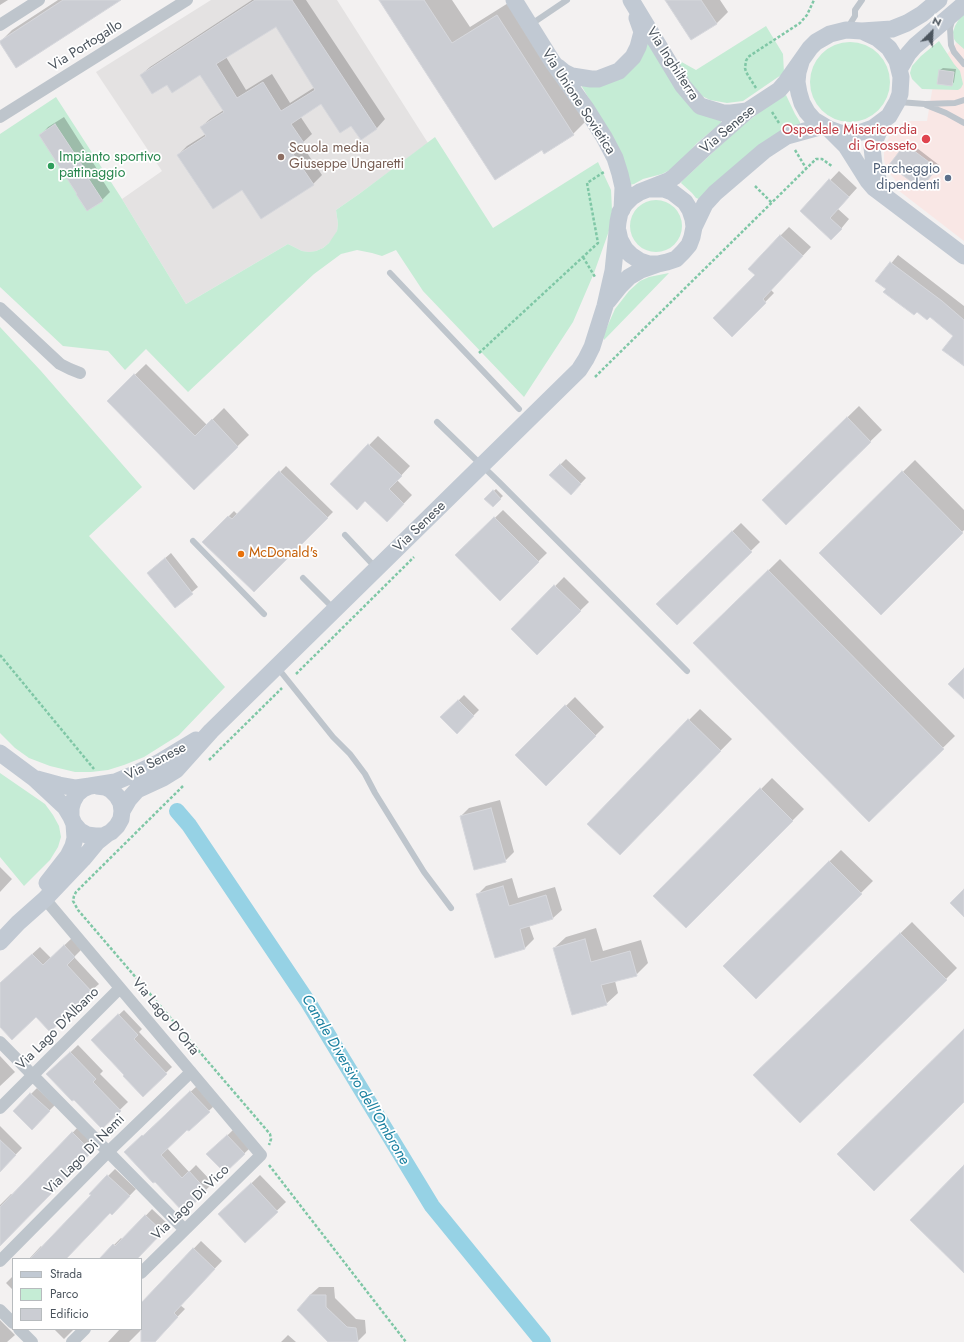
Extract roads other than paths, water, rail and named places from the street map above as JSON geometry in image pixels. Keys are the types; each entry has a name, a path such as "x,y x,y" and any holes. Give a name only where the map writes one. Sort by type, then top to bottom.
{"main road":[{"name":"Via Unione Sovietica","path":"514,0 552,61 594,121 615,158 623,187 622,210"},
{"name":"Via Senese","path":"862,32 892,29 907,23 922,14 939,0"},
{"path":"552,61 564,72 579,78 598,79 619,71 633,57 638,47 642,32 631,1"},
{"name":"Via Inghilterra","path":"631,1 683,86 700,106 731,114 747,111"},
{"path":"900,68 908,54 915,46 961,6"},
{"name":"Via Senese","path":"122,811 129,799 137,790 176,770 211,731 579,370 592,347 605,306 613,271 618,222 625,204 632,197 674,177 747,111 779,90 810,48 816,42 830,34 846,30 862,32 870,34 883,42 894,54 900,68 901,86 898,102 882,122 873,128 862,132 851,134 840,133 826,128 814,120 802,103 797,82 801,62"},
{"path":"882,122 872,147 872,157 880,185 887,198"},
{"name":"Via Senese","path":"605,306 629,277 641,270 676,258 683,252 690,241 705,204 715,193 764,151 787,136 826,128"},
{"path":"826,128 846,146 871,184 887,198 964,256"},
{"path":"648,190 664,190 679,197 685,202 690,210 694,228"},
{"path":"618,231 620,240 632,255 644,262 658,264"},
{"name":"Via Senese","path":"18,923 68,856 73,846 75,838 71,808 77,794 94,781 116,782 139,772 158,763 211,731"},
{"path":"0,753 34,778 65,807 80,831 87,835 95,836 107,834"},
{"path":"34,778 76,788 94,781"},
{"name":"Via Senese","path":"0,942 18,923 45,899 83,859 96,842 117,826 121,819 121,803 111,790 94,781"}],"street":[{"path":"0,25 39,0"},
{"name":"Via Portogallo","path":"0,117 187,0"},
{"path":"0,308 60,364 80,373"},
{"name":"Via Lago D'Orta","path":"45,899 262,1155"},
{"name":"Via Lago D'Albano","path":"0,1108 120,988"},
{"path":"0,1042 184,1229"},
{"name":"Via Lago Di Nemi","path":"0,1261 108,1152 191,1072"},
{"name":"Via Lago Di Vico","path":"142,1272 184,1229 262,1155"},
{"path":"0,1310 12,1322"},
{"path":"20,1330 32,1342"},
{"path":"72,1342 84,1330"}],"lane":[{"path":"529,25 567,0"},
{"path":"846,30 852,21 855,10 862,0"},
{"path":"961,6 952,21 950,35 951,45 954,52 964,64"},
{"path":"898,102 925,104 955,103 964,100"},
{"path":"925,104 946,112 964,123"},
{"path":"390,273 520,409"},
{"path":"437,422 482,465 687,671"},
{"path":"345,535 377,569"},
{"path":"193,541 264,614"},
{"path":"303,578 335,611"},
{"path":"277,667 334,737 357,762 424,872 450,908"}],"waterway":[{"name":"Canale Diversivo dell'Ombrone","path":"177,811 189,825 308,1002 432,1206 543,1342"}],"place":[{"name":"Ospedale Misericordia di Grosseto","path":"926,139"},
{"name":"Scuola media Giuseppe Ungaretti","path":"281,157"},
{"name":"Impianto sportivo pattinaggio","path":"51,166"},
{"name":"Parcheggio dipendenti","path":"948,178"},
{"name":"McDonald's","path":"241,554"}]}
